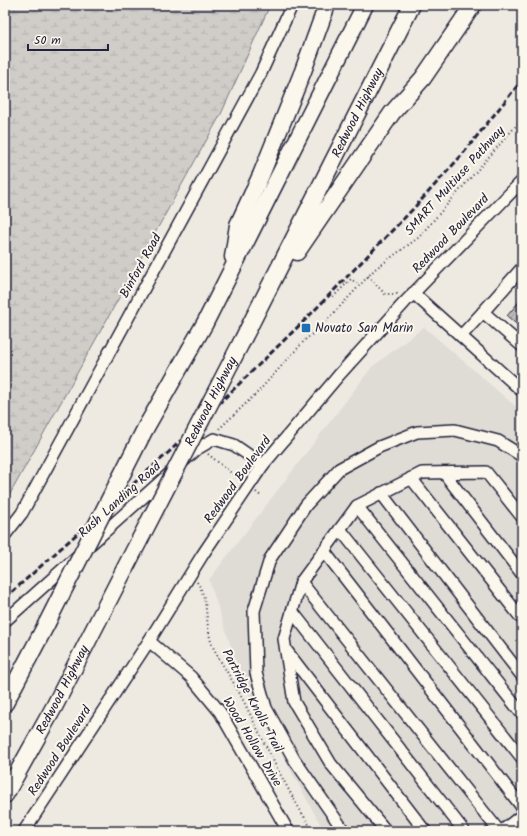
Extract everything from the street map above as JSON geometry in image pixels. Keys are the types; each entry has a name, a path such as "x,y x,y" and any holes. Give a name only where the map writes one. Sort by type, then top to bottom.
{"highway":[{"path":"230,272 238,224 261,175 303,71 327,5"},
{"path":"5,703 145,429 205,323 365,5"},
{"name":"Redwood Highway","path":"5,796 54,707 260,306 412,5"},
{"path":"260,306 392,112 423,78 473,5"}],"street":[{"name":"Binford Road","path":"5,535 22,513 261,73 292,5"},
{"name":"Redwood Boulevard","path":"24,831 191,573 263,465 334,381 413,293 522,181"},
{"path":"461,336 522,268"},
{"path":"413,293 522,391"},
{"path":"482,312 522,346"},
{"path":"344,831 294,759 266,708 256,673 254,611 270,559 306,505 339,470 380,447 417,432 455,430 498,441 522,456"},
{"path":"210,442 214,439 234,446 263,465"},
{"name":"Rush Landing Road","path":"5,621 197,449 210,442"},
{"path":"386,831 331,764 294,702 284,639 302,582 356,506 422,473 486,472 522,517"},
{"path":"444,473 522,574"},
{"path":"411,478 522,619"},
{"path":"381,494 522,676"},
{"path":"356,506 522,714"},
{"path":"340,529 522,758"},
{"path":"324,552 522,806"},
{"path":"302,582 499,831"},
{"path":"292,611 464,831"},
{"name":"Wood Hollow Drive","path":"149,640 192,677 220,712 288,831"},
{"path":"286,649 425,831"},
{"path":"502,831 522,815"}],"path":[{"name":"SMART Multiuse Pathway","path":"229,420 257,393 306,338 318,329 375,269 418,238 522,119"},
{"path":"368,276 385,294 397,294 405,302"},
{"path":"333,297 351,279 359,285"},
{"path":"210,442 208,454 262,497"},
{"name":"Partridge Knolls Trail","path":"191,573 201,588 213,646 233,681 280,774 312,831"}],"shaded area":[{"path":"424,327 522,412 522,831 324,831 243,683 209,580 372,367"}],"green space":[{"path":"5,5 270,5 221,114 5,503"}],"building":[{"path":"522,298 522,329 507,316"}],"railway":[{"path":"5,598 169,452 308,317 414,208 461,156 522,80"}],"place":[{"name":"Novato San Marin","path":"306,328"}]}
